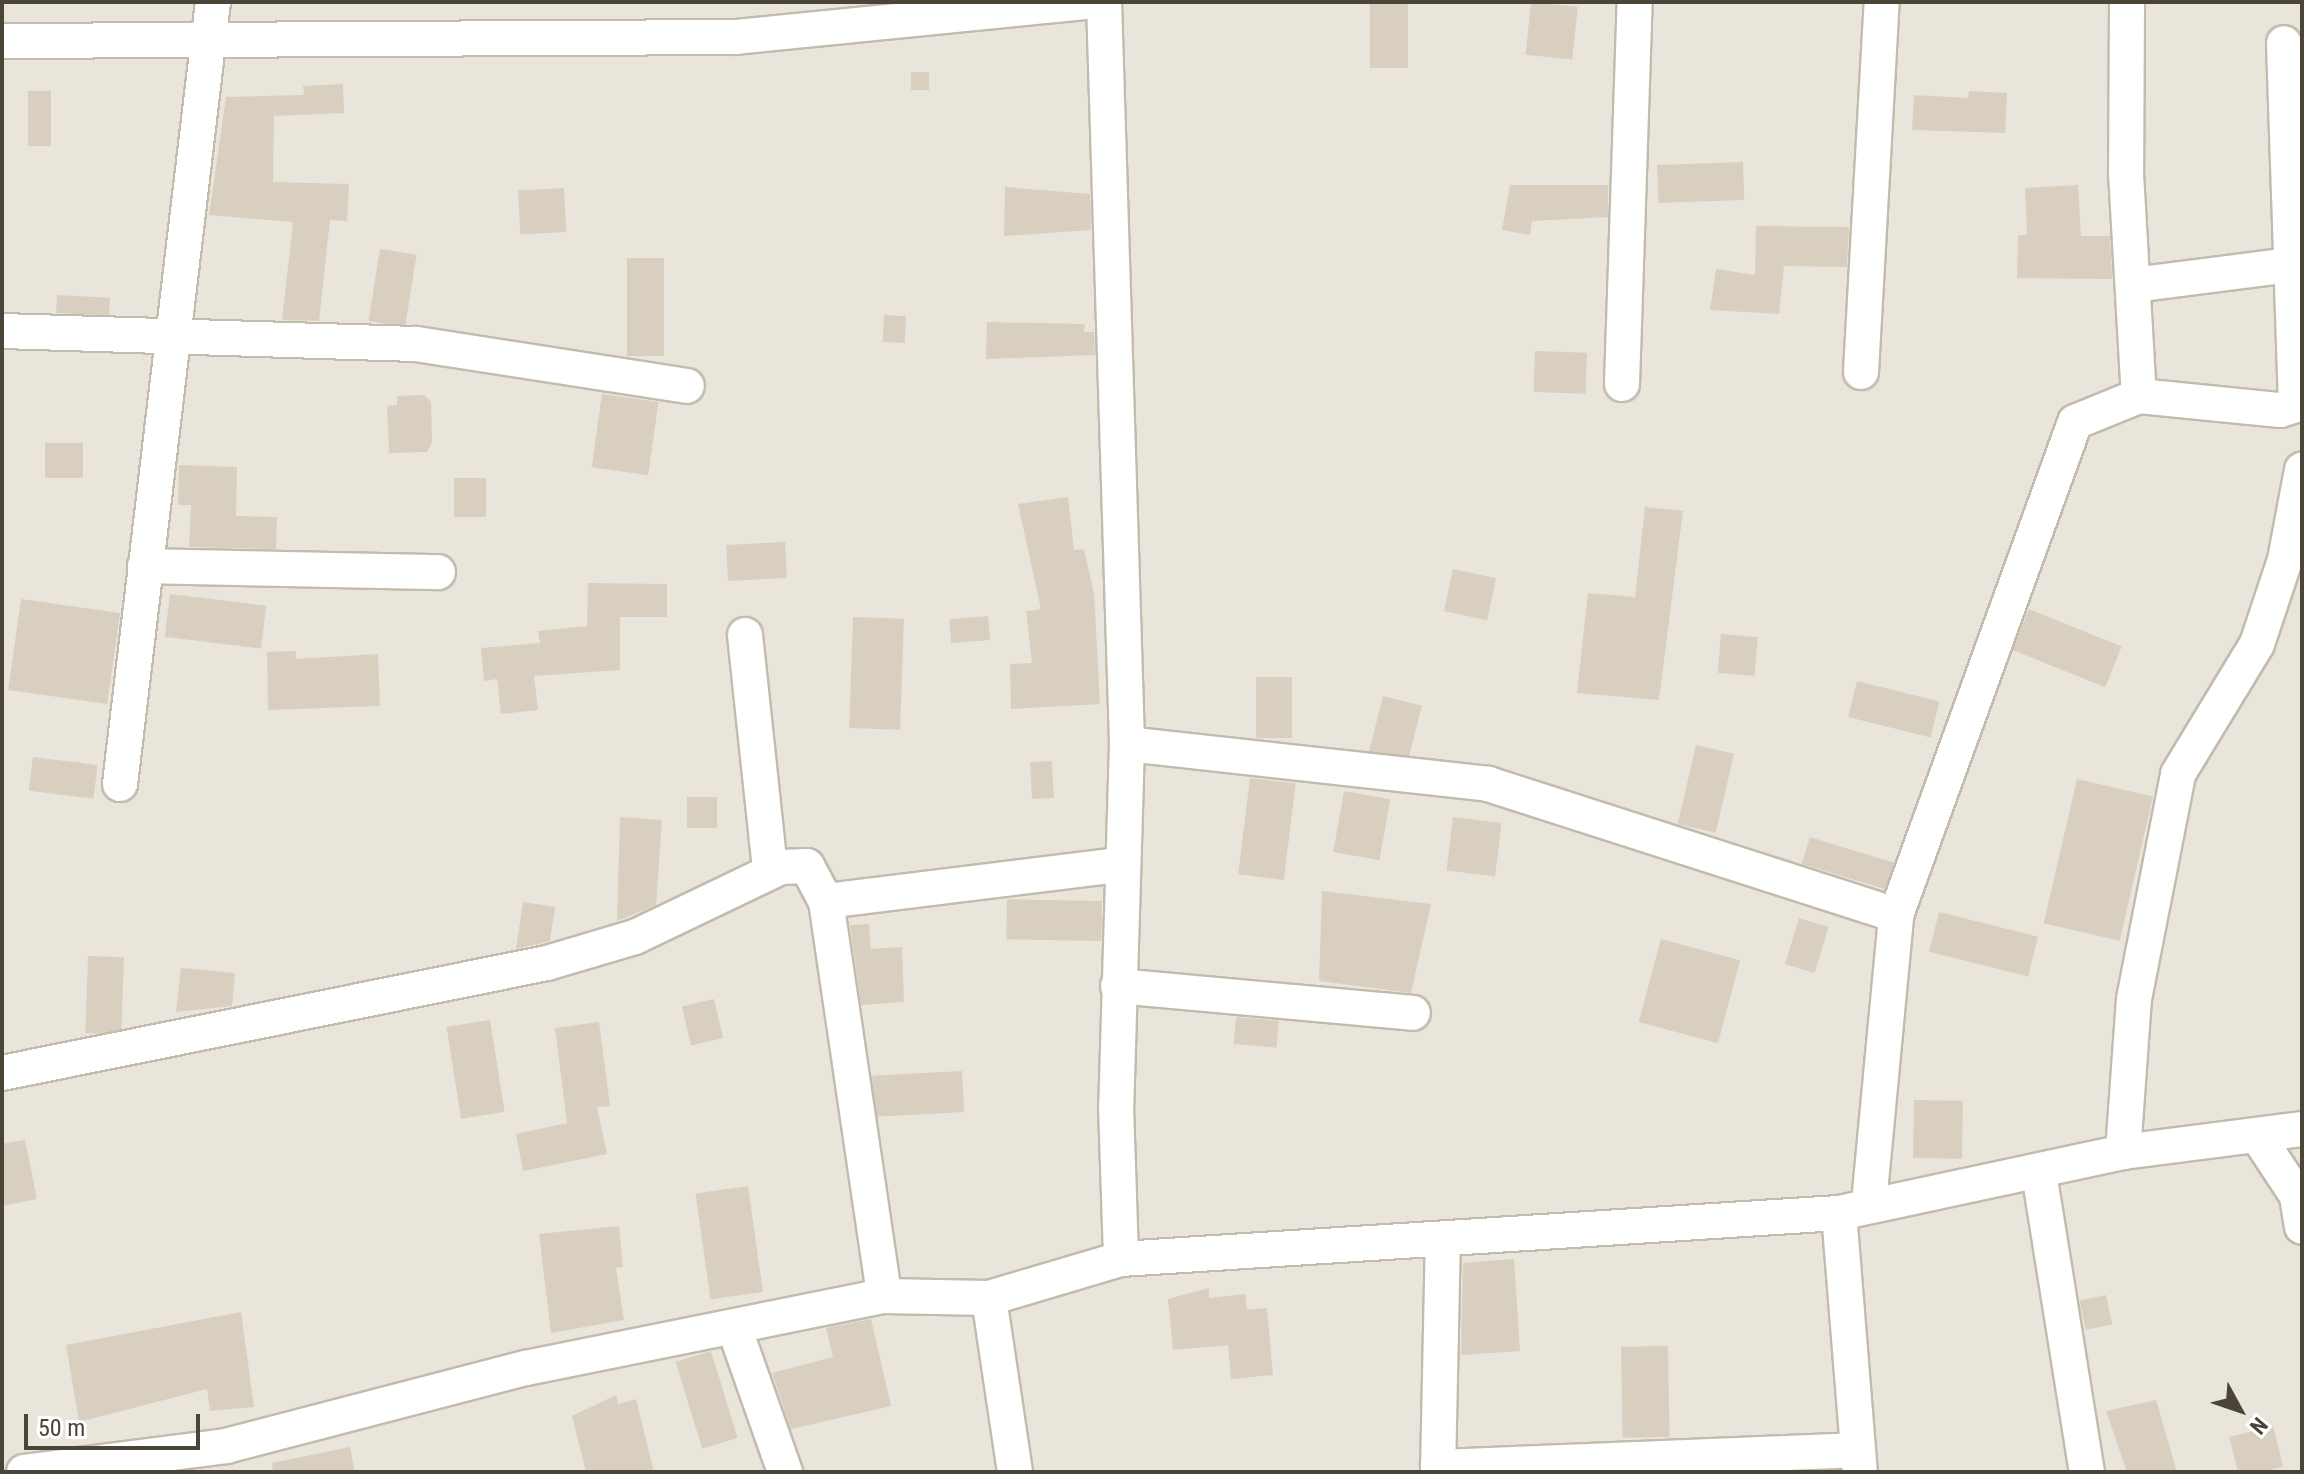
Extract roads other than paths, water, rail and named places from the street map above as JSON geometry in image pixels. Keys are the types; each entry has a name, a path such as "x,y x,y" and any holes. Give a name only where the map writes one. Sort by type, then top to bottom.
{"street":[{"path":"120,784 171,331 211,38 213,2"},
{"path":"2,41 736,37 952,11 1085,2"},
{"path":"1104,2 1127,744 1118,986 1121,1259"},
{"path":"1622,384 1635,2"},
{"path":"1861,372 1882,2"},
{"path":"2127,2 2139,396"},
{"path":"1443,1241 1438,1469 1858,1461 1854,1208 1896,915 2075,422 2139,396 2280,410 2299,415 2290,265 2284,43"},
{"path":"2134,285 2290,265"},
{"path":"2,331 171,331 416,344 687,386"},
{"path":"2123,1152 2134,999 2178,774 2257,644 2285,560 2302,470"},
{"path":"145,566 438,572"},
{"path":"745,635 770,869"},
{"path":"1127,744 1488,784 1896,915"},
{"path":"826,901 1121,865"},
{"path":"2,1073 547,963 635,937 770,869 807,866 826,901 884,1296"},
{"path":"1118,986 1413,1013"},
{"path":"24,1472 229,1459 526,1368 735,1330 884,1296 989,1298 1121,1259 1443,1241 1854,1208 2039,1173 2123,1152 2302,1129"},
{"path":"2257,1135 2297,1196 2302,1227"},
{"path":"2039,1173 2087,1472"},
{"path":"989,1298 1015,1472"},
{"path":"735,1330 785,1472"}]}
